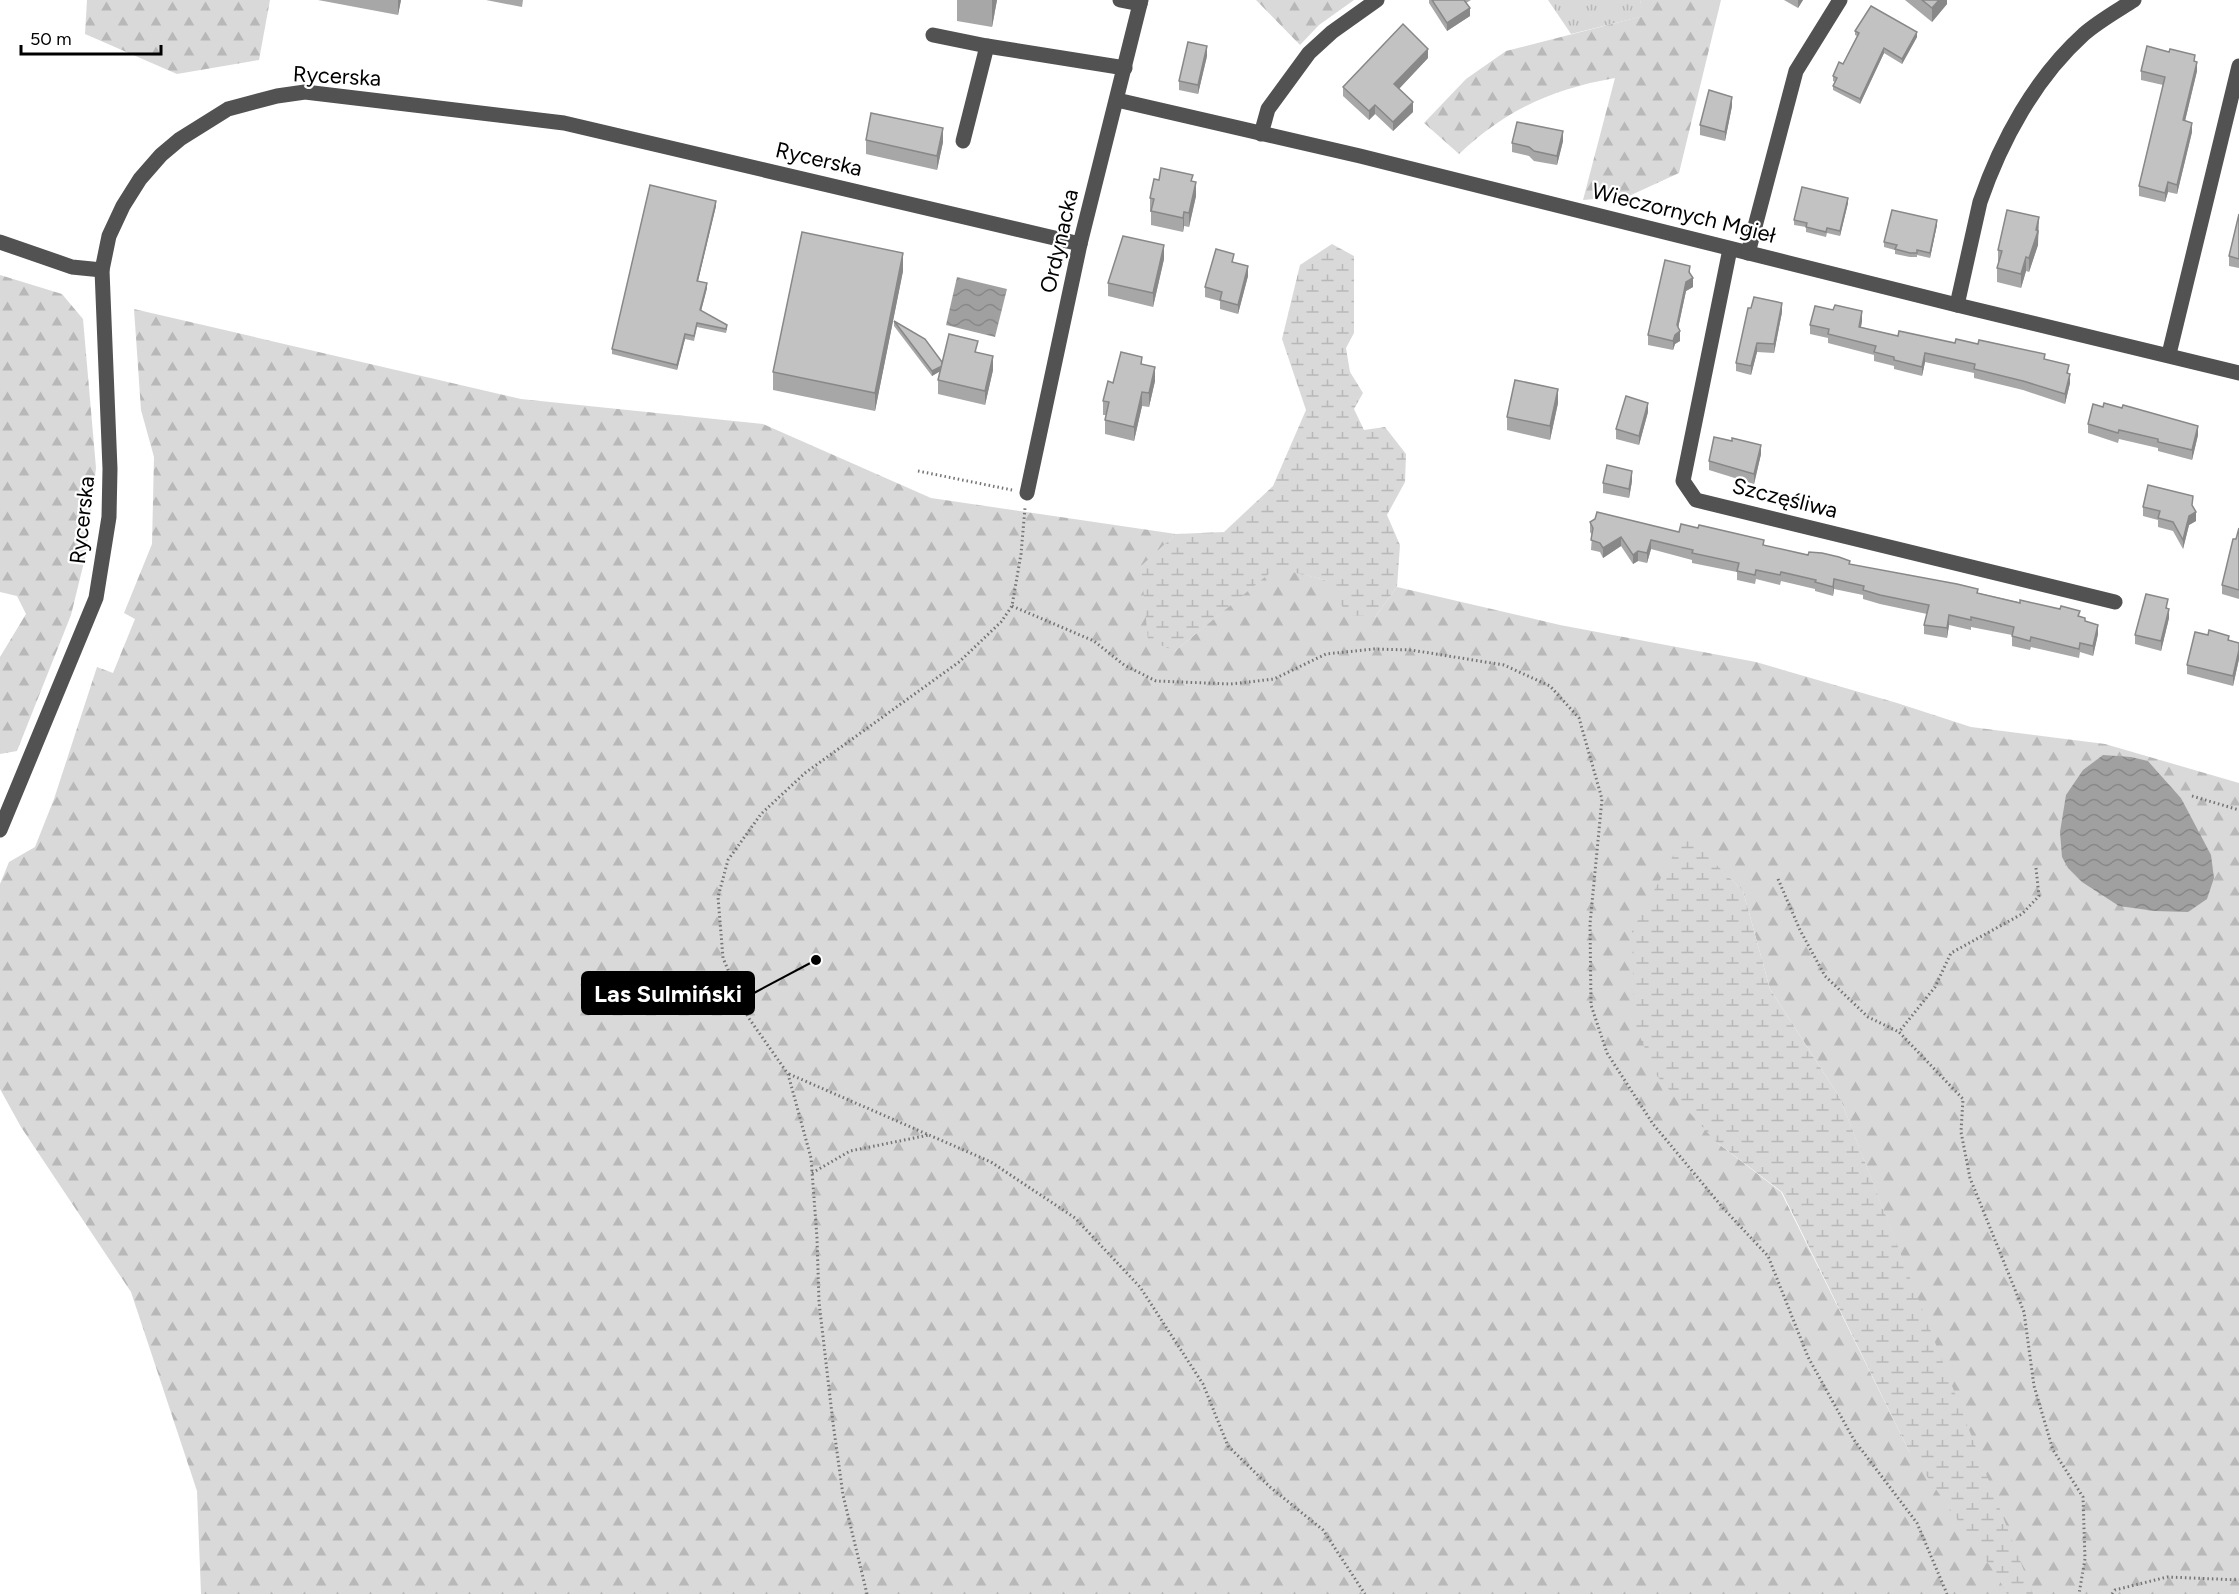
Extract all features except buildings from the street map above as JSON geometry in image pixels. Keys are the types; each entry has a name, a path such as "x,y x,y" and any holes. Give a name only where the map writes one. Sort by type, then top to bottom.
{"street":[{"path":"1120,0 1141,2"},
{"path":"1261,134 1268,109 1309,53 1332,32 1377,0"},
{"path":"1748,253 1796,71 1840,0"},
{"path":"1956,305 1980,202 2002,147 2027,104 2072,45 2103,20 2134,0"},
{"name":"Ordynacka","path":"1026,492 1080,244 1141,2"},
{"path":"933,35 1125,68"},
{"path":"963,141 987,46"},
{"path":"2169,354 2239,66"},
{"name":"Rycerska","path":"0,830 96,598 109,517 110,469 102,270 109,236 123,206 140,179 180,139 228,109 277,96 305,92 564,123 1080,244"},
{"name":"Wieczornych Mgieł","path":"1117,100 1465,181 1730,249 1956,305 2169,354 2239,373"},
{"path":"0,242 72,267 102,270"},
{"name":"Szczęśliwa","path":"1730,249 1683,480 1696,500 2115,602"}],"path":[{"path":"867,1594 843,1495 833,1423 819,1302 811,1158 788,1074 748,1017 723,958 718,897 728,860 761,814 805,773 959,662 1001,621 1012,606 1021,554 1026,492 918,471"},
{"path":"1012,606 1094,641 1125,665 1156,681 1231,684 1274,679 1326,654 1374,649 1411,650 1504,665 1550,686 1579,718 1602,799 1590,924 1592,1005 1607,1053 1653,1124 1723,1208 1768,1256 1808,1357 1854,1440 1917,1523 1947,1594"},
{"path":"2192,796 2239,810"},
{"path":"1899,1032 1935,987 1951,953 2022,914 2039,896 2036,868"},
{"path":"1778,879 1800,930 1825,976 1868,1017 1899,1032 1963,1099 1961,1132 1970,1178 2024,1312 2034,1386 2053,1450 2083,1497 2085,1559 2079,1594"},
{"path":"788,1074 991,1162 1075,1218 1140,1287 1203,1384 1228,1446 1270,1487 1323,1530 1365,1594"},
{"path":"812,1173 849,1151 929,1135"},
{"path":"2112,1594 2115,1590 2167,1577 2239,1580"}],"green space":[{"path":"87,0 270,0 259,60 177,74 85,34"},
{"path":"1256,0 1354,0 1319,25 1300,45"},
{"path":"1548,0 1640,0 1644,16 1571,34"},
{"path":"1640,0 1721,0 1679,173 1629,196 1583,200 1615,78 1571,88 1531,104 1494,125 1459,154 1424,123 1466,79 1506,51 1643,16"},
{"path":"1332,244 1354,256 1354,333 1346,348 1350,372 1363,393 1354,409 1364,430 1385,427 1406,454 1405,482 1387,515 1400,545 1397,587 1375,617 1348,615 1325,580 1276,568 1175,651 1148,640 1141,566 1176,534 1224,532 1273,486 1306,410 1282,339 1300,265"},
{"path":"0,275 62,294 83,319 96,468 86,554 71,615 17,751 0,754 0,657 26,614 17,596 0,592"},
{"path":"134,309 521,399 763,424 931,498 1176,534 1141,567 1175,651 1276,567 1325,580 1375,617 1397,587 1560,625 1756,662 1971,727 2105,744 2239,783 2239,1594 201,1594 197,1491 131,1292 21,1127 0,1089 0,884 9,862 35,847 54,799 97,667 113,673 135,619 124,613 152,544 154,457 141,410","holes":["2148,761 2181,798 2191,819","1685,835 1743,891 1770,989 1840,1098 2021,1567 1909,1451 1781,1192 1715,1141"]},
{"path":"1685,834 1743,891 1770,989 1840,1098 2033,1594 2007,1594 1997,1576 1909,1451 1782,1192 1715,1141 1657,1076 1634,1023 1632,931"}],"water":[{"path":"957,277 1007,289 995,337 946,325"},
{"path":"2103,755 2148,761 2181,798 2211,855 2214,878 2207,899 2188,912 2155,911 2119,906 2082,882 2068,868 2062,857 2060,832 2066,795 2083,770"}],"place":[{"name":"Las Sulmiński","path":"816,960"}]}
